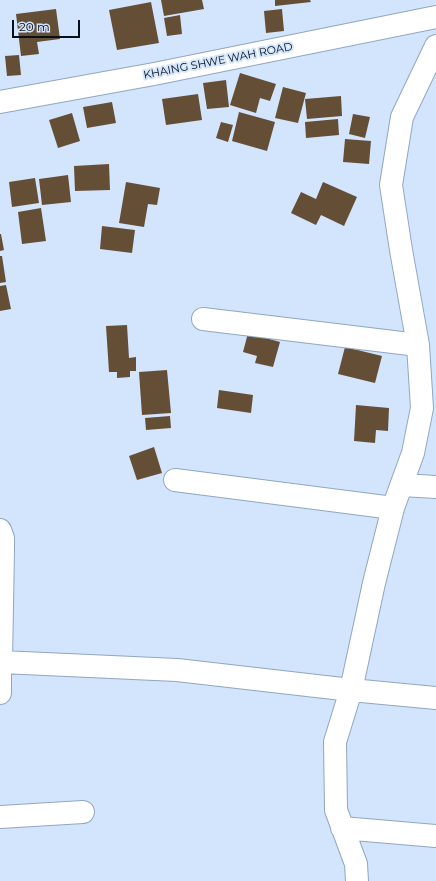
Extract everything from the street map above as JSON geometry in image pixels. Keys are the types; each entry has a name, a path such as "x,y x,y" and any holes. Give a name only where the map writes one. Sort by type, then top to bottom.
{"street":[{"name":"KHAING SHWE WAH ROAD","path":"0,102 154,74 436,17"},
{"path":"357,881 356,864 336,810 335,742 351,690 374,582 393,508 413,453 422,408 418,345 390,185 402,117 436,46"},
{"path":"203,320 418,345"},
{"path":"175,480 393,508"},
{"path":"402,485 436,487"},
{"path":"0,530 3,538 0,693"},
{"path":"0,662 177,670 436,698"},
{"path":"0,817 83,812"},
{"path":"342,828 436,836"}],"building":[{"path":"161,0 202,0 204,9 164,16"},
{"path":"275,0 310,0 311,2 275,6"},
{"path":"151,2 159,43 117,50 109,10"},
{"path":"56,9 60,39 37,42 39,54 21,56 16,14"},
{"path":"282,9 284,31 266,33 264,11"},
{"path":"180,15 182,34 167,36 164,18"},
{"path":"19,55 21,75 7,76 5,56"},
{"path":"240,73 276,84 270,101 260,98 256,113 230,105"},
{"path":"226,80 229,107 207,109 203,83"},
{"path":"283,87 306,93 298,123 275,118"},
{"path":"198,94 202,120 166,125 162,99"},
{"path":"341,96 342,116 307,119 305,99"},
{"path":"112,102 116,123 87,128 83,107"},
{"path":"239,112 275,122 267,151 232,141"},
{"path":"72,113 80,141 58,148 49,120"},
{"path":"353,114 370,117 365,138 349,134"},
{"path":"338,119 339,135 306,138 305,122"},
{"path":"221,122 233,125 228,142 216,138"},
{"path":"345,139 371,141 369,164 343,162"},
{"path":"109,164 110,190 75,191 74,166"},
{"path":"68,175 71,202 42,205 39,179"},
{"path":"35,178 39,203 12,207 9,182"},
{"path":"126,182 160,188 157,205 148,204 144,227 119,223"},
{"path":"323,182 357,197 344,226 321,215 316,225 291,213 301,192 316,199"},
{"path":"41,208 46,241 22,244 18,212"},
{"path":"102,226 135,230 132,253 100,249"},
{"path":"0,234 4,250 0,251"},
{"path":"0,256 2,256 6,282 0,283"},
{"path":"6,285 11,309 0,311 0,286"},
{"path":"127,325 129,358 136,357 136,371 130,371 130,377 117,378 117,372 109,372 106,326"},
{"path":"248,333 280,342 273,367 255,363 257,356 243,352"},
{"path":"345,347 382,356 375,383 338,374"},
{"path":"167,370 171,413 142,415 139,372"},
{"path":"219,390 253,395 251,413 217,408"},
{"path":"356,405 389,408 388,431 376,430 375,443 354,441"},
{"path":"170,416 171,428 146,430 145,418"},
{"path":"154,447 162,473 137,480 129,456"}]}
